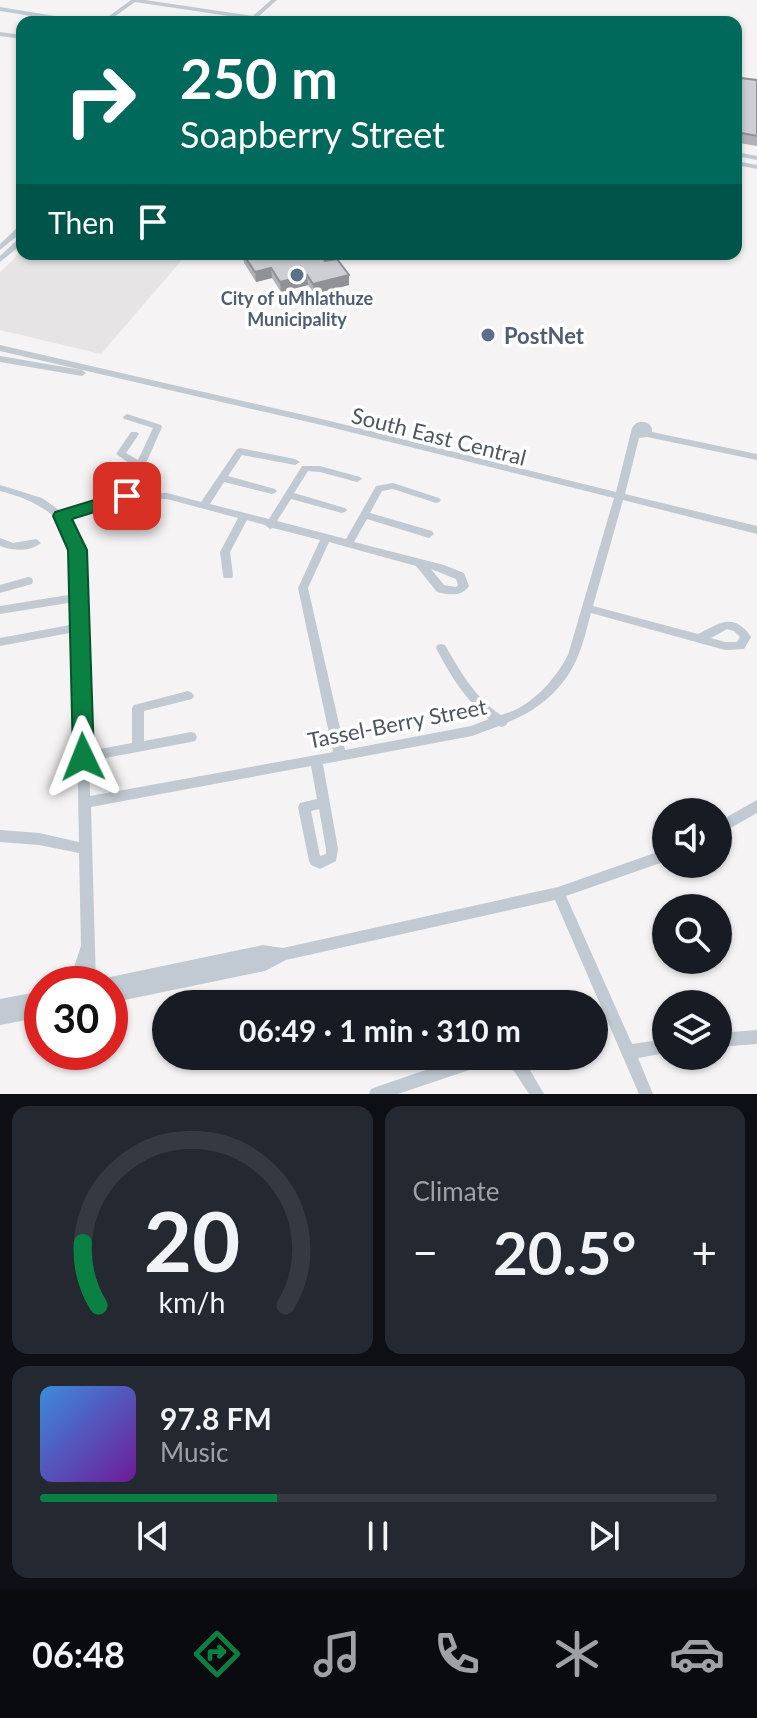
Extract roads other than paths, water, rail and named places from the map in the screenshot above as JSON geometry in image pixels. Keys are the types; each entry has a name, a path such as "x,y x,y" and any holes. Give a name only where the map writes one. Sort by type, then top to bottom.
{"street":[{"path":"112,16 134,0 232,16"},
{"path":"260,16 274,0"},
{"path":"261,16 282,0"},
{"path":"0,9 43,16"},
{"path":"0,248 16,233"},
{"path":"0,260 16,245"},
{"path":"0,348 112,376"},
{"path":"0,359 112,376"},
{"name":"South East Central","path":"112,376 757,532"},
{"path":"127,417 158,427 127,496"},
{"name":"Tassel-Berry Street","path":"85,803 472,731 502,722 537,702 559,680 573,655 634,445 644,432 757,455"},
{"path":"134,434 121,454 139,465"},
{"path":"203,506 242,451 295,462"},
{"path":"270,525 307,468 357,479"},
{"path":"222,478 272,491"},
{"path":"348,544 377,490 385,486 436,500"},
{"path":"0,488 40,500 62,516 78,550 89,966"},
{"path":"288,495 342,510"},
{"path":"62,516 127,496 167,496 420,563"},
{"path":"365,515 429,534"},
{"path":"228,575 225,552 243,518"},
{"path":"326,538 303,588 340,755"},
{"path":"0,542 13,547 36,543"},
{"path":"0,589 28,581"},
{"path":"0,610 80,597"},
{"path":"586,608 700,638"},
{"path":"0,642 81,627"},
{"path":"441,648 460,682 481,709 502,722"},
{"path":"138,746 138,708 188,696"},
{"path":"83,757 191,737"},
{"path":"316,760 323,803"},
{"path":"732,821 757,806"},
{"path":"0,836 24,837 86,849"},
{"path":"128,992 265,964 284,954 558,893 652,860"},
{"path":"558,893 646,1094"},
{"path":"81,966 88,943"},
{"path":"128,980 263,952 284,954"},
{"path":"0,1006 24,1001"},
{"path":"0,1018 24,1013"},
{"path":"732,1039 757,1037"},
{"path":"629,1052 652,1048"},
{"path":"376,1094 447,1070"},
{"path":"522,1070 537,1094"}],"place":[{"name":"City of uMhlathuze Municipality","path":"297,275"},
{"name":"PostNet","path":"488,335"}]}
